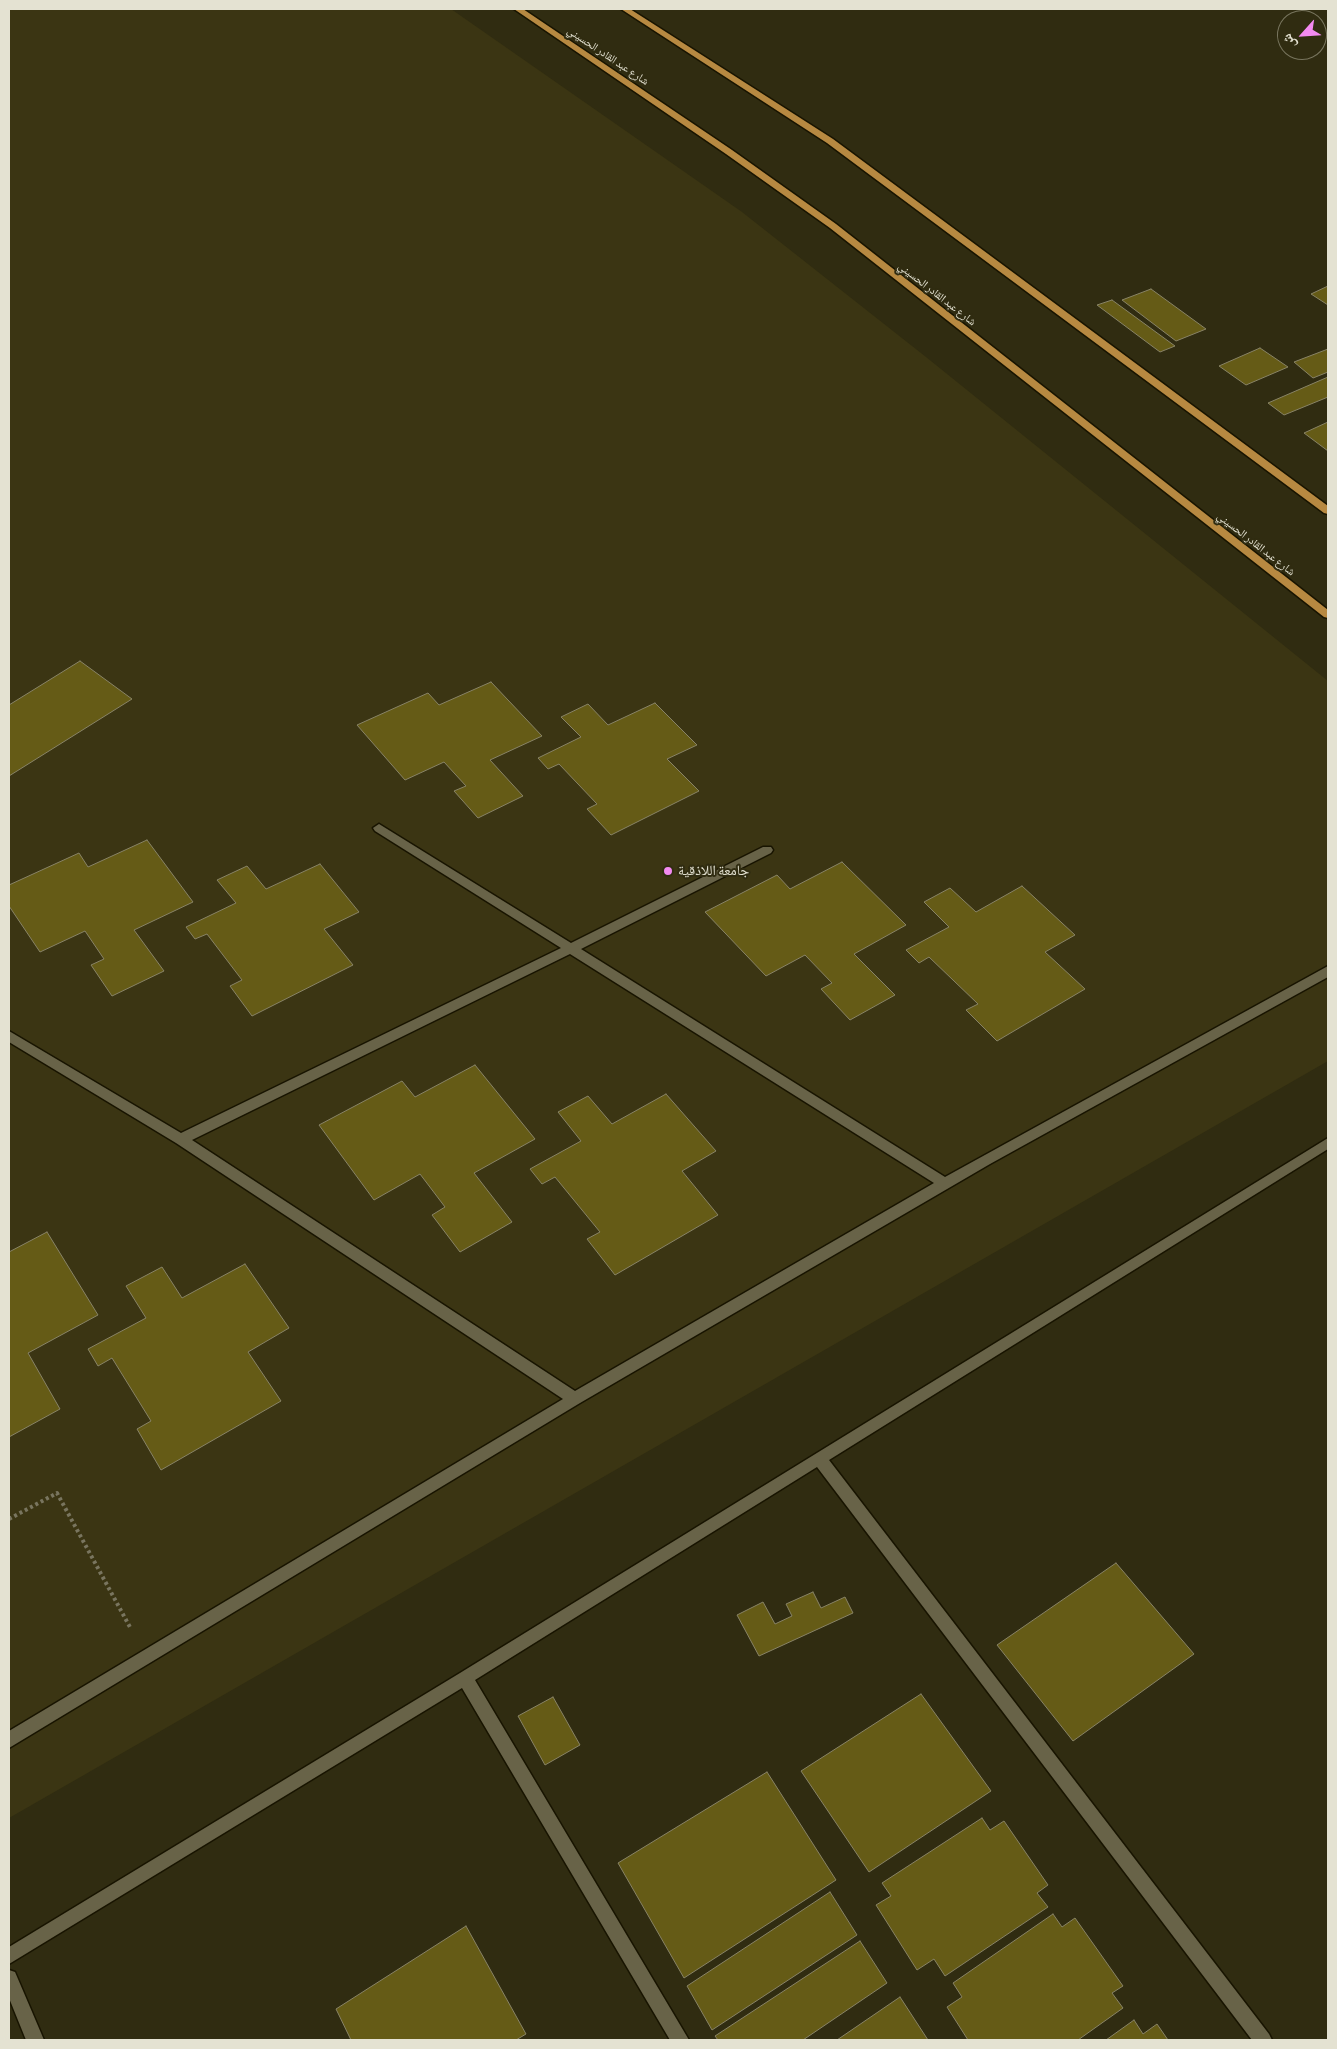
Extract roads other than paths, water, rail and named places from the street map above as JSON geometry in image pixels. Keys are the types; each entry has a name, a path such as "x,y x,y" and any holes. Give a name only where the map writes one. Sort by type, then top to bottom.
{"main road":[{"name":"شارع عبد القادر الحسيني","path":"518,9 729,152 832,226 1328,615"},
{"path":"625,9 830,141 1328,511"}],"street":[{"path":"379,828 944,1184"},
{"path":"181,1139 570,949 767,850"},
{"path":"9,1740 575,1399 944,1184 1328,971"},
{"path":"9,1036 181,1139 575,1399"},
{"path":"9,1956 464,1678 1328,1143"},
{"path":"819,1458 1263,2040"},
{"path":"464,1678 680,2040"},
{"path":"9,1978 35,2040"}],"place":[{"name":"جامعة اللاذقية","path":"668,871"}]}
